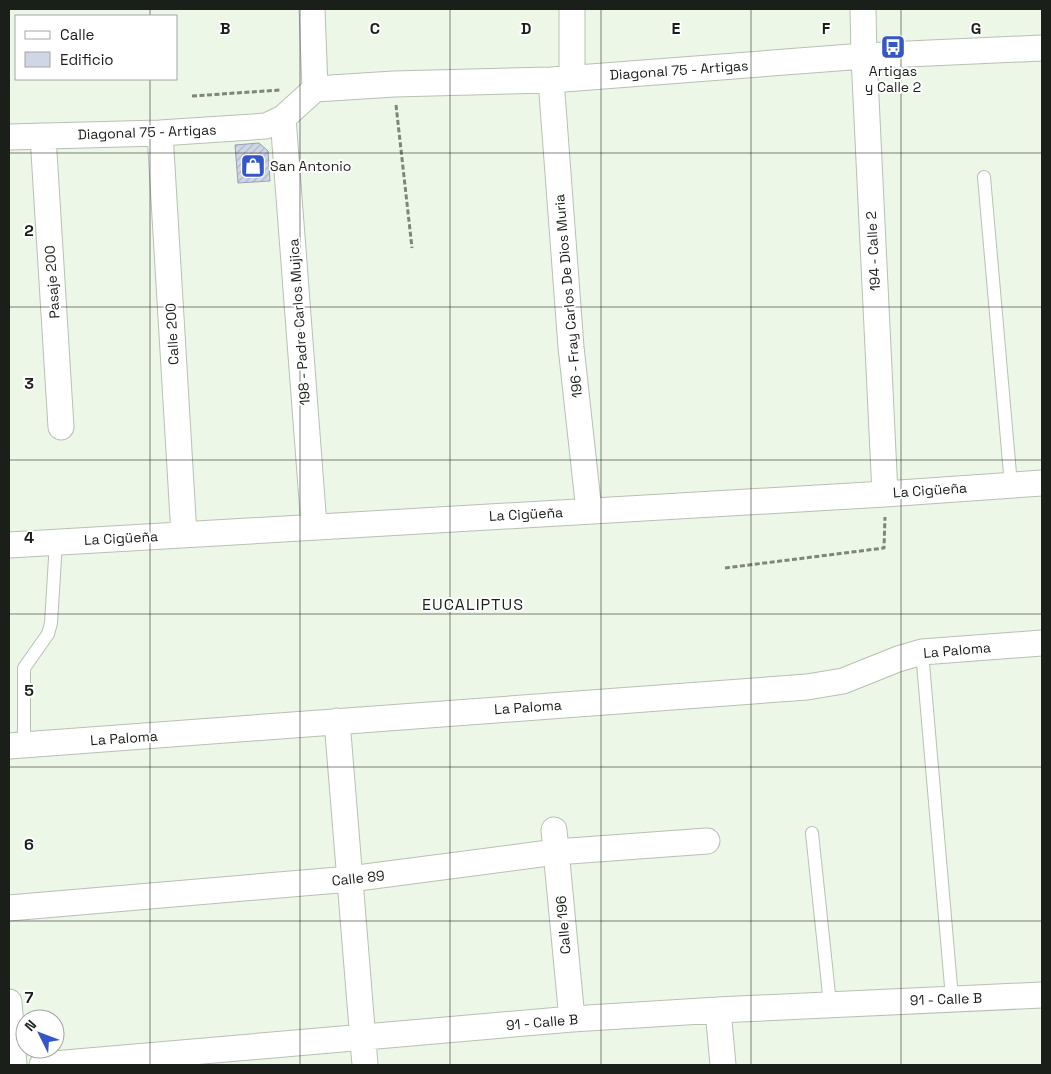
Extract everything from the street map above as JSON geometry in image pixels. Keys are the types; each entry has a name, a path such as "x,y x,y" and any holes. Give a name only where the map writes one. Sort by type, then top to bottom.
{"street":[{"path":"283,118 315,88 312,9"},
{"name":"196 - Fray Carlos De Dios Muria","path":"572,9 562,79 571,347 589,511"},
{"name":"194 - Calle 2","path":"863,9 885,494"},
{"name":"Diagonal 75 - Artigas","path":"315,88 562,79 864,56 1042,48"},
{"name":"Diagonal 75 - Artigas","path":"9,137 160,133 266,126 283,118"},
{"name":"198 - Padre Carlos Mujica","path":"283,118 314,526"},
{"name":"Calle 200","path":"160,133 184,535"},
{"name":"Pasaje 200","path":"43,136 61,427"},
{"name":"La Cigüeña","path":"9,545 885,494 1042,483"},
{"name":"La Paloma","path":"16,746 807,687 843,681 898,659 922,652 1042,643"},
{"path":"337,721 365,1065"},
{"name":"Calle 89","path":"9,908 350,879 555,841 707,841"},
{"name":"Calle 196","path":"555,841 572,1020"},
{"name":"91 - Calle B","path":"42,1065 572,1020 830,1004 1042,995"},
{"path":"9,1002 14,1065"},
{"path":"718,1010 723,1065"}],"lane":[{"path":"984,177 1011,485"},
{"path":"16,746 24,668 48,634 51,623 56,542"},
{"path":"922,652 952,998"},
{"path":"812,833 830,1004"}],"path":[{"path":"394,84 412,248"},
{"path":"192,96 283,90"},
{"path":"725,568 884,548 885,494"}],"building":[{"name":"San Antonio","path":"259,143 268,151 270,181 238,183 235,145"}],"place":[{"name":"Artigas y Calle 2","path":"893,47"},
{"name":"San Antonio","path":"253,166"}],"district":[{"name":"EUCALIPTUS","path":"473,604"}]}
